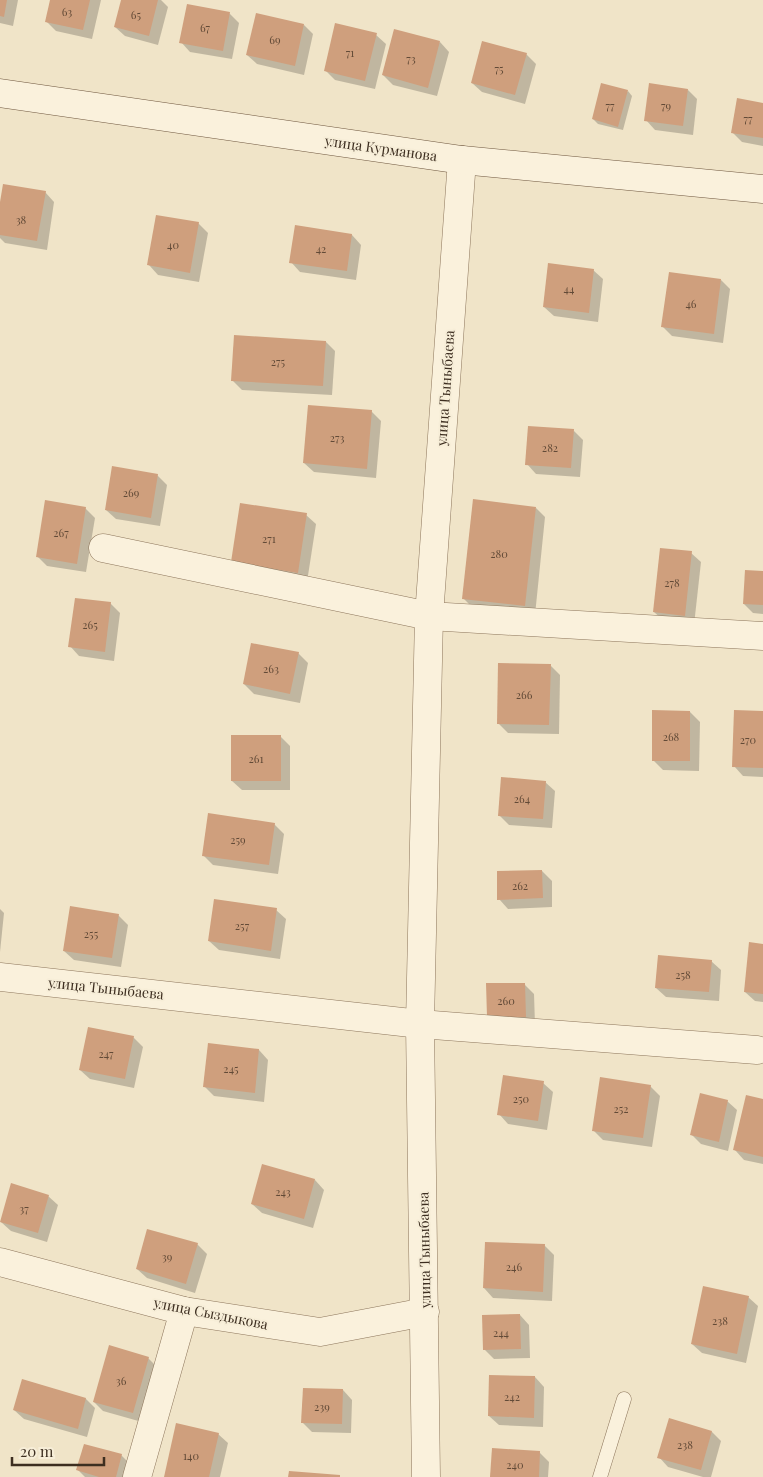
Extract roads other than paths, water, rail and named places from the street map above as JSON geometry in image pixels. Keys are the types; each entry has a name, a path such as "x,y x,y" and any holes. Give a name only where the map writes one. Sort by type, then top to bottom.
{"street":[{"name":"улица Курманова","path":"0,93 462,160 763,189"},
{"name":"улица Тыныбаева","path":"426,1477 420,1024 429,616 462,160"},
{"path":"103,548 429,616 763,636"},
{"name":"улица Тыныбаева","path":"0,976 420,1024 757,1050"},
{"name":"улица Сыздыкова","path":"0,1262 184,1310 320,1332 425,1312"},
{"path":"138,1477 184,1310"}],"lane":[{"path":"600,1477 624,1399"}]}
